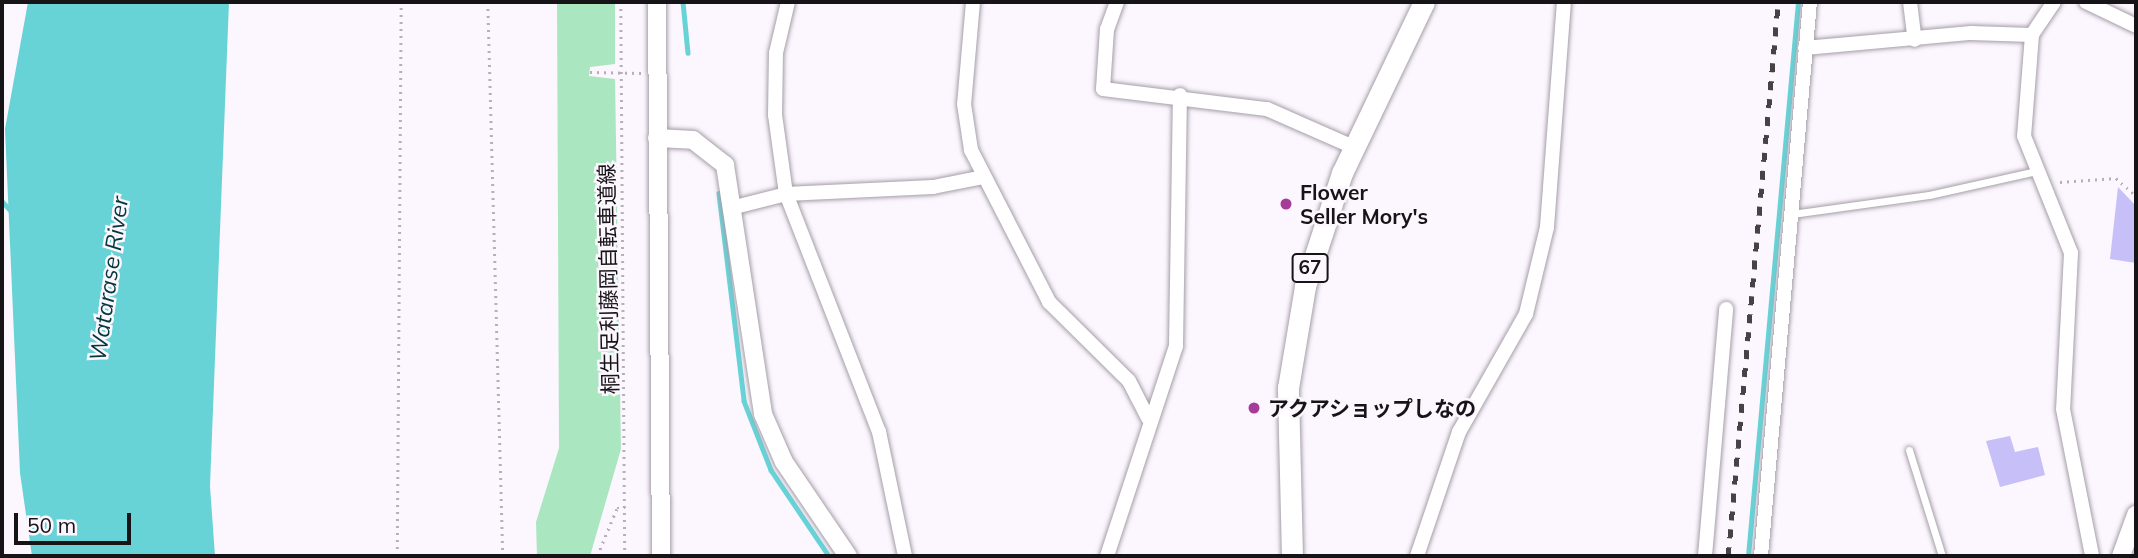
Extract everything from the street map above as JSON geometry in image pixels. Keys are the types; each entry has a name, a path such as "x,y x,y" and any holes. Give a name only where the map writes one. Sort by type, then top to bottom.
{"main road":[{"name":"67","path":"1292,556 1291,352 1317,241 1353,147 1424,2"}],"street":[{"path":"657,2 661,556"},
{"path":"788,2 776,53 775,115 786,194 878,432 905,556"},
{"path":"973,2 965,126 984,177 1048,302 1129,381 1148,418"},
{"path":"1117,2 1107,29 1103,89 1180,95 1267,109 1353,147"},
{"path":"1417,556 1459,432 1526,314 1547,227 1564,2"},
{"path":"1761,556 1811,2"},
{"path":"1910,2 1914,40"},
{"path":"2054,2 2032,36 2024,136 2071,253 2063,409 2092,556"},
{"path":"2086,2 2136,26"},
{"path":"1805,48 1914,40 2032,36"},
{"path":"1107,556 1148,418 1171,369 1177,332 1180,95"},
{"path":"657,138 682,138 712,149 725,165 735,207 751,365 763,414 784,462 848,556"},
{"path":"735,207 786,194 933,187 984,177"},
{"path":"1705,556 1726,309"},
{"path":"2121,556 2136,515"}],"lane":[{"path":"1792,214 2040,178"},
{"path":"1909,450 1942,556"}],"path":[{"path":"397,556 401,2"},
{"path":"488,2 503,556"},
{"name":"桐生足利藤岡自転車道線","path":"621,2 625,556"},
{"path":"590,72 644,73"},
{"path":"2040,178 2116,178 2136,196"},
{"path":"597,556 617,508 625,508"}],"green space":[{"path":"557,2 615,2 615,64 590,67 589,76 615,79 621,449 590,556 537,556 536,522 559,448"}],"water":[{"name":"Watarase River","path":"28,2 229,2 210,486 215,556 32,556 20,473 5,129"}],"building":[{"path":"2118,187 2136,206 2136,263 2110,259"},
{"path":"2010,436 2015,452 2038,447 2045,475 2000,487 1986,441"}],"waterway":[{"path":"683,2 688,53"},
{"path":"1748,556 1798,2"},
{"path":"719,193 744,401 771,470 829,556"},
{"path":"2,201 11,211"}],"railway":[{"path":"1728,556 1778,2"}],"place":[{"name":"Flower Seller Mory's","path":"1286,204"},
{"name":"アクアショップしなの","path":"1254,408"}]}
